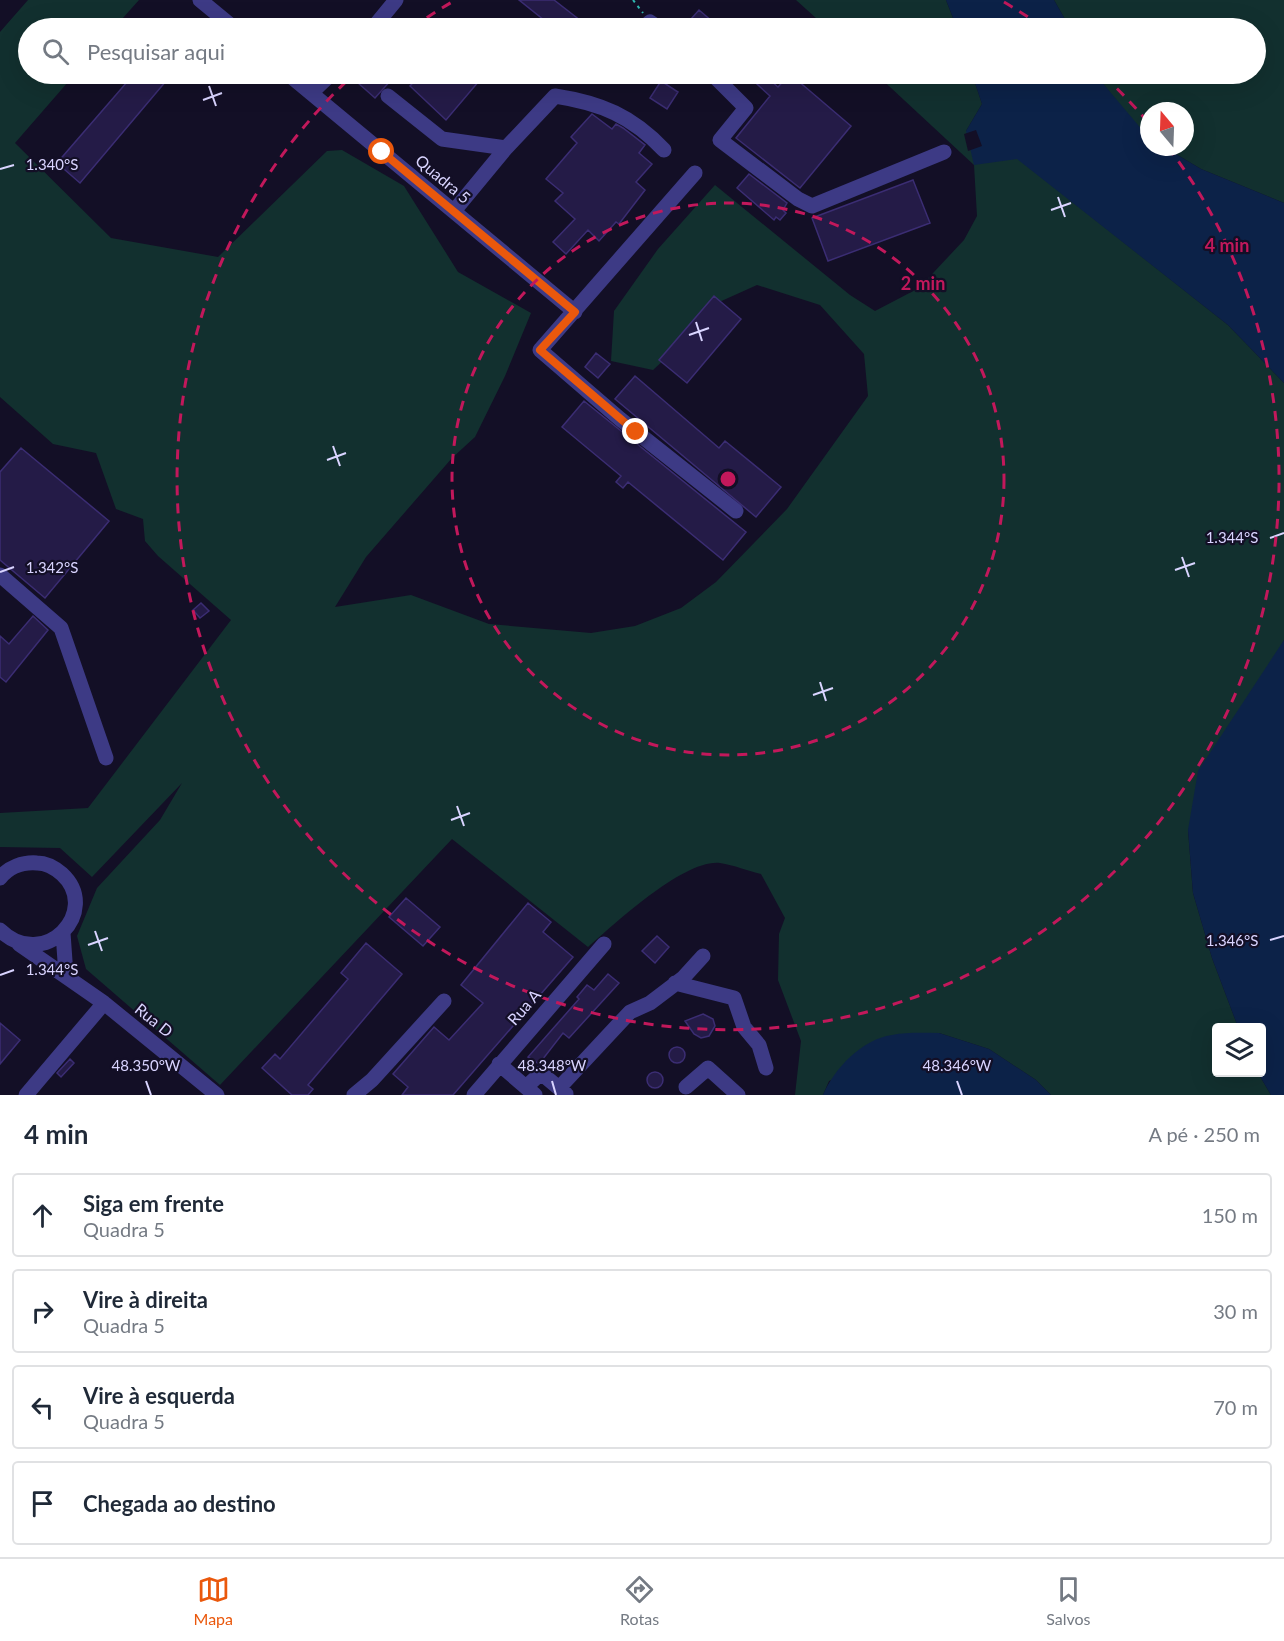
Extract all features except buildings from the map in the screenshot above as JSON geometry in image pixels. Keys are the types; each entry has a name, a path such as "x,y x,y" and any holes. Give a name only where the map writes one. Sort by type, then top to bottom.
{"street":[{"path":"200,0 222,18"},
{"path":"381,18 396,0"},
{"name":"Quadra 5","path":"300,84 575,312"},
{"path":"311,93 320,84"},
{"path":"722,84 746,108 720,140 798,199 812,206 944,152"},
{"path":"388,96 442,139 506,148"},
{"path":"454,211 506,148 555,96 587,101 617,113 651,136 664,150"},
{"path":"695,173 540,350 620,419 736,511"},
{"path":"0,575 61,628 106,758"},
{"path":"0,878 7,865 42,863 56,869 67,879 73,892 75,906 71,921 63,933 50,942 35,946 19,944"},
{"name":"Rua D","path":"0,930 66,975 217,1095"},
{"path":"63,933 66,975"},
{"name":"Rua A","path":"474,1095 604,944"},
{"path":"499,1064 530,1091 541,1072 563,1092 630,1012 650,1003 675,983 702,956"},
{"path":"675,983 734,998 744,1027 759,1045 766,1068"},
{"path":"354,1095 372,1080 444,1001"},
{"path":"26,1095 104,1004"},
{"path":"687,1092 708,1068 738,1095"}],"green space":[{"path":"28,0 139,0 123,18 18,18 18,84 66,84 15,143 111,238 218,257 327,151 342,150 404,186 458,272 531,313 505,376 475,437 452,458 366,557 335,607 411,595 489,624 591,633 635,626 681,608 716,582 787,509 868,396 864,354 820,305 757,285 717,303 694,332 653,370 611,361 614,311 658,249 715,185 850,295 875,311 919,288 964,240 977,216 974,165 887,84 975,84 982,104 966,131 1017,158 1228,325 1284,383 1284,640 1188,830 1193,893 1212,958 1236,1023 1212,1023 1212,1077 1260,1077 1271,1095 1051,1095 1036,1080 989,1049 939,1033 829,1081 823,1095 795,1095 801,1041 778,980 779,934 785,918 761,874 720,863 705,864 688,871 651,894 588,947 452,839 220,1085 86,969 77,936 97,888 160,820 182,783 92,877 60,848 0,847 0,813 88,808 231,620 158,556 145,541 143,519 116,509 96,453 53,444 0,397 0,32"},
{"path":"796,0 946,0 953,18 816,18"},
{"path":"1054,0 1284,0 1284,203 1201,169 1179,156 1194,156 1194,102 1140,102 1140,130 1103,84 1266,84 1266,18 1064,18"}],"water":[{"path":"946,0 1054,0 1064,18 953,18"},
{"path":"975,84 1103,84 1140,127 1140,156 1179,156 1201,169 1284,203 1284,383 1228,325 1017,159 974,165 966,131 982,104"},
{"path":"1284,640 1284,1095 1271,1095 1260,1077 1266,1077 1266,1023 1236,1023 1212,958 1193,893 1188,830 1198,771"},
{"path":"939,1033 989,1049 1036,1080 1051,1095 823,1095 834,1075 850,1057 870,1042 898,1034"}],"pier":[{"path":"976,130 982,146 968,151 964,134"}],"route":[{"path":"382,152 575,312 540,350 636,432"}]}
